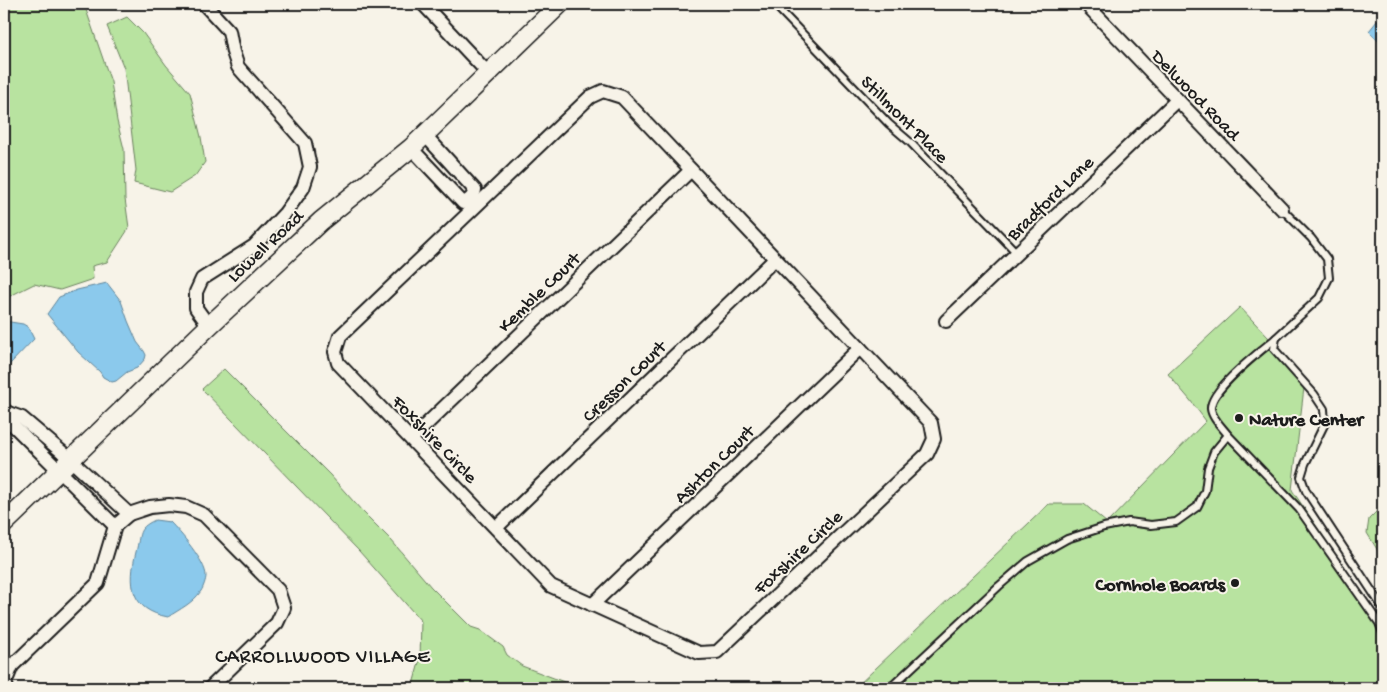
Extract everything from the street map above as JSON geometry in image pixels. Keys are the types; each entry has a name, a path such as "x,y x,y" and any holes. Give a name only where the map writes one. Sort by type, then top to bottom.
{"street":[{"path":"204,4 229,31 238,67 305,143 310,167 303,188 285,213 254,246 202,279 196,292 196,308 209,326"},
{"path":"423,4 488,73"},
{"name":"Lowell Road","path":"4,524 209,326 322,221 411,148 560,4"},
{"name":"Delwood Road","path":"1086,4 1282,209"},
{"name":"Foxshire Circle","path":"603,92 622,97 931,423 934,439 927,454 718,652 699,653 551,586 338,363 335,352 340,336 474,202 590,98 603,92"},
{"name":"Bradford Lane","path":"946,321 1177,100"},
{"path":"411,148 463,203 474,202 475,190 424,135"},
{"name":"Kemble Court","path":"411,439 691,170"},
{"name":"Cresson Court","path":"496,528 775,259"},
{"name":"Ashton Court","path":"592,605 860,348"},
{"path":"6,412 22,418 33,436 65,466 129,514"},
{"path":"65,466 115,526"},
{"path":"7,688 5,683 12,666 98,583 115,526 129,514 150,507 169,505 186,507 204,515 278,590 284,608 277,624 210,688"}],"lane":[{"name":"Stillmont Place","path":"774,4 889,124 910,142 1017,253"},
{"path":"1282,209 1311,238 1327,259 1329,278 1319,298 1221,386 1212,399 1210,406 1212,414 1228,435 1299,509 1365,602 1383,632"},
{"path":"1276,338 1274,349 1314,394 1324,409 1325,423 1304,464 1300,477 1306,491 1383,608"},
{"path":"890,688 992,592 1028,561 1067,539 1104,527 1129,522 1151,524 1176,522 1197,507 1205,490 1208,468 1214,452 1228,435"}],"green space":[{"path":"4,4 84,4 111,82 117,121 124,149 125,199 129,228 107,262 92,266 93,279 60,290 34,284 4,299"},
{"path":"127,17 143,33 166,65 190,93 201,137 205,162 195,176 170,192 134,183 136,170 124,68 107,26"},
{"path":"1240,307 1305,379 1292,490 1383,625 1383,688 855,688 1049,504 1084,504 1107,523 1206,421 1168,374"},
{"path":"224,369 330,475 391,540 431,587 471,627 480,630 503,647 507,655 522,666 580,688 412,688 420,659 421,621 359,551 202,389"},
{"path":"1383,505 1383,555 1380,554 1367,533 1369,519"}],"water":[{"path":"1383,15 1383,46 1369,31"},
{"path":"107,283 121,301 137,342 146,355 137,368 112,382 103,377 78,352 47,314 59,297 77,290"},
{"path":"4,321 23,324 28,327 34,339 4,373"},
{"path":"155,520 170,522 197,555 206,576 203,588 198,595 168,617 155,614 139,602 133,585 132,575 140,533 145,526"}],"place":[{"name":"Nature Center","path":"1239,418"},
{"name":"Cornhole Boards","path":"1235,583"}],"district":[{"name":"CARROLLWOOD VILLAGE","path":"323,655"}]}
